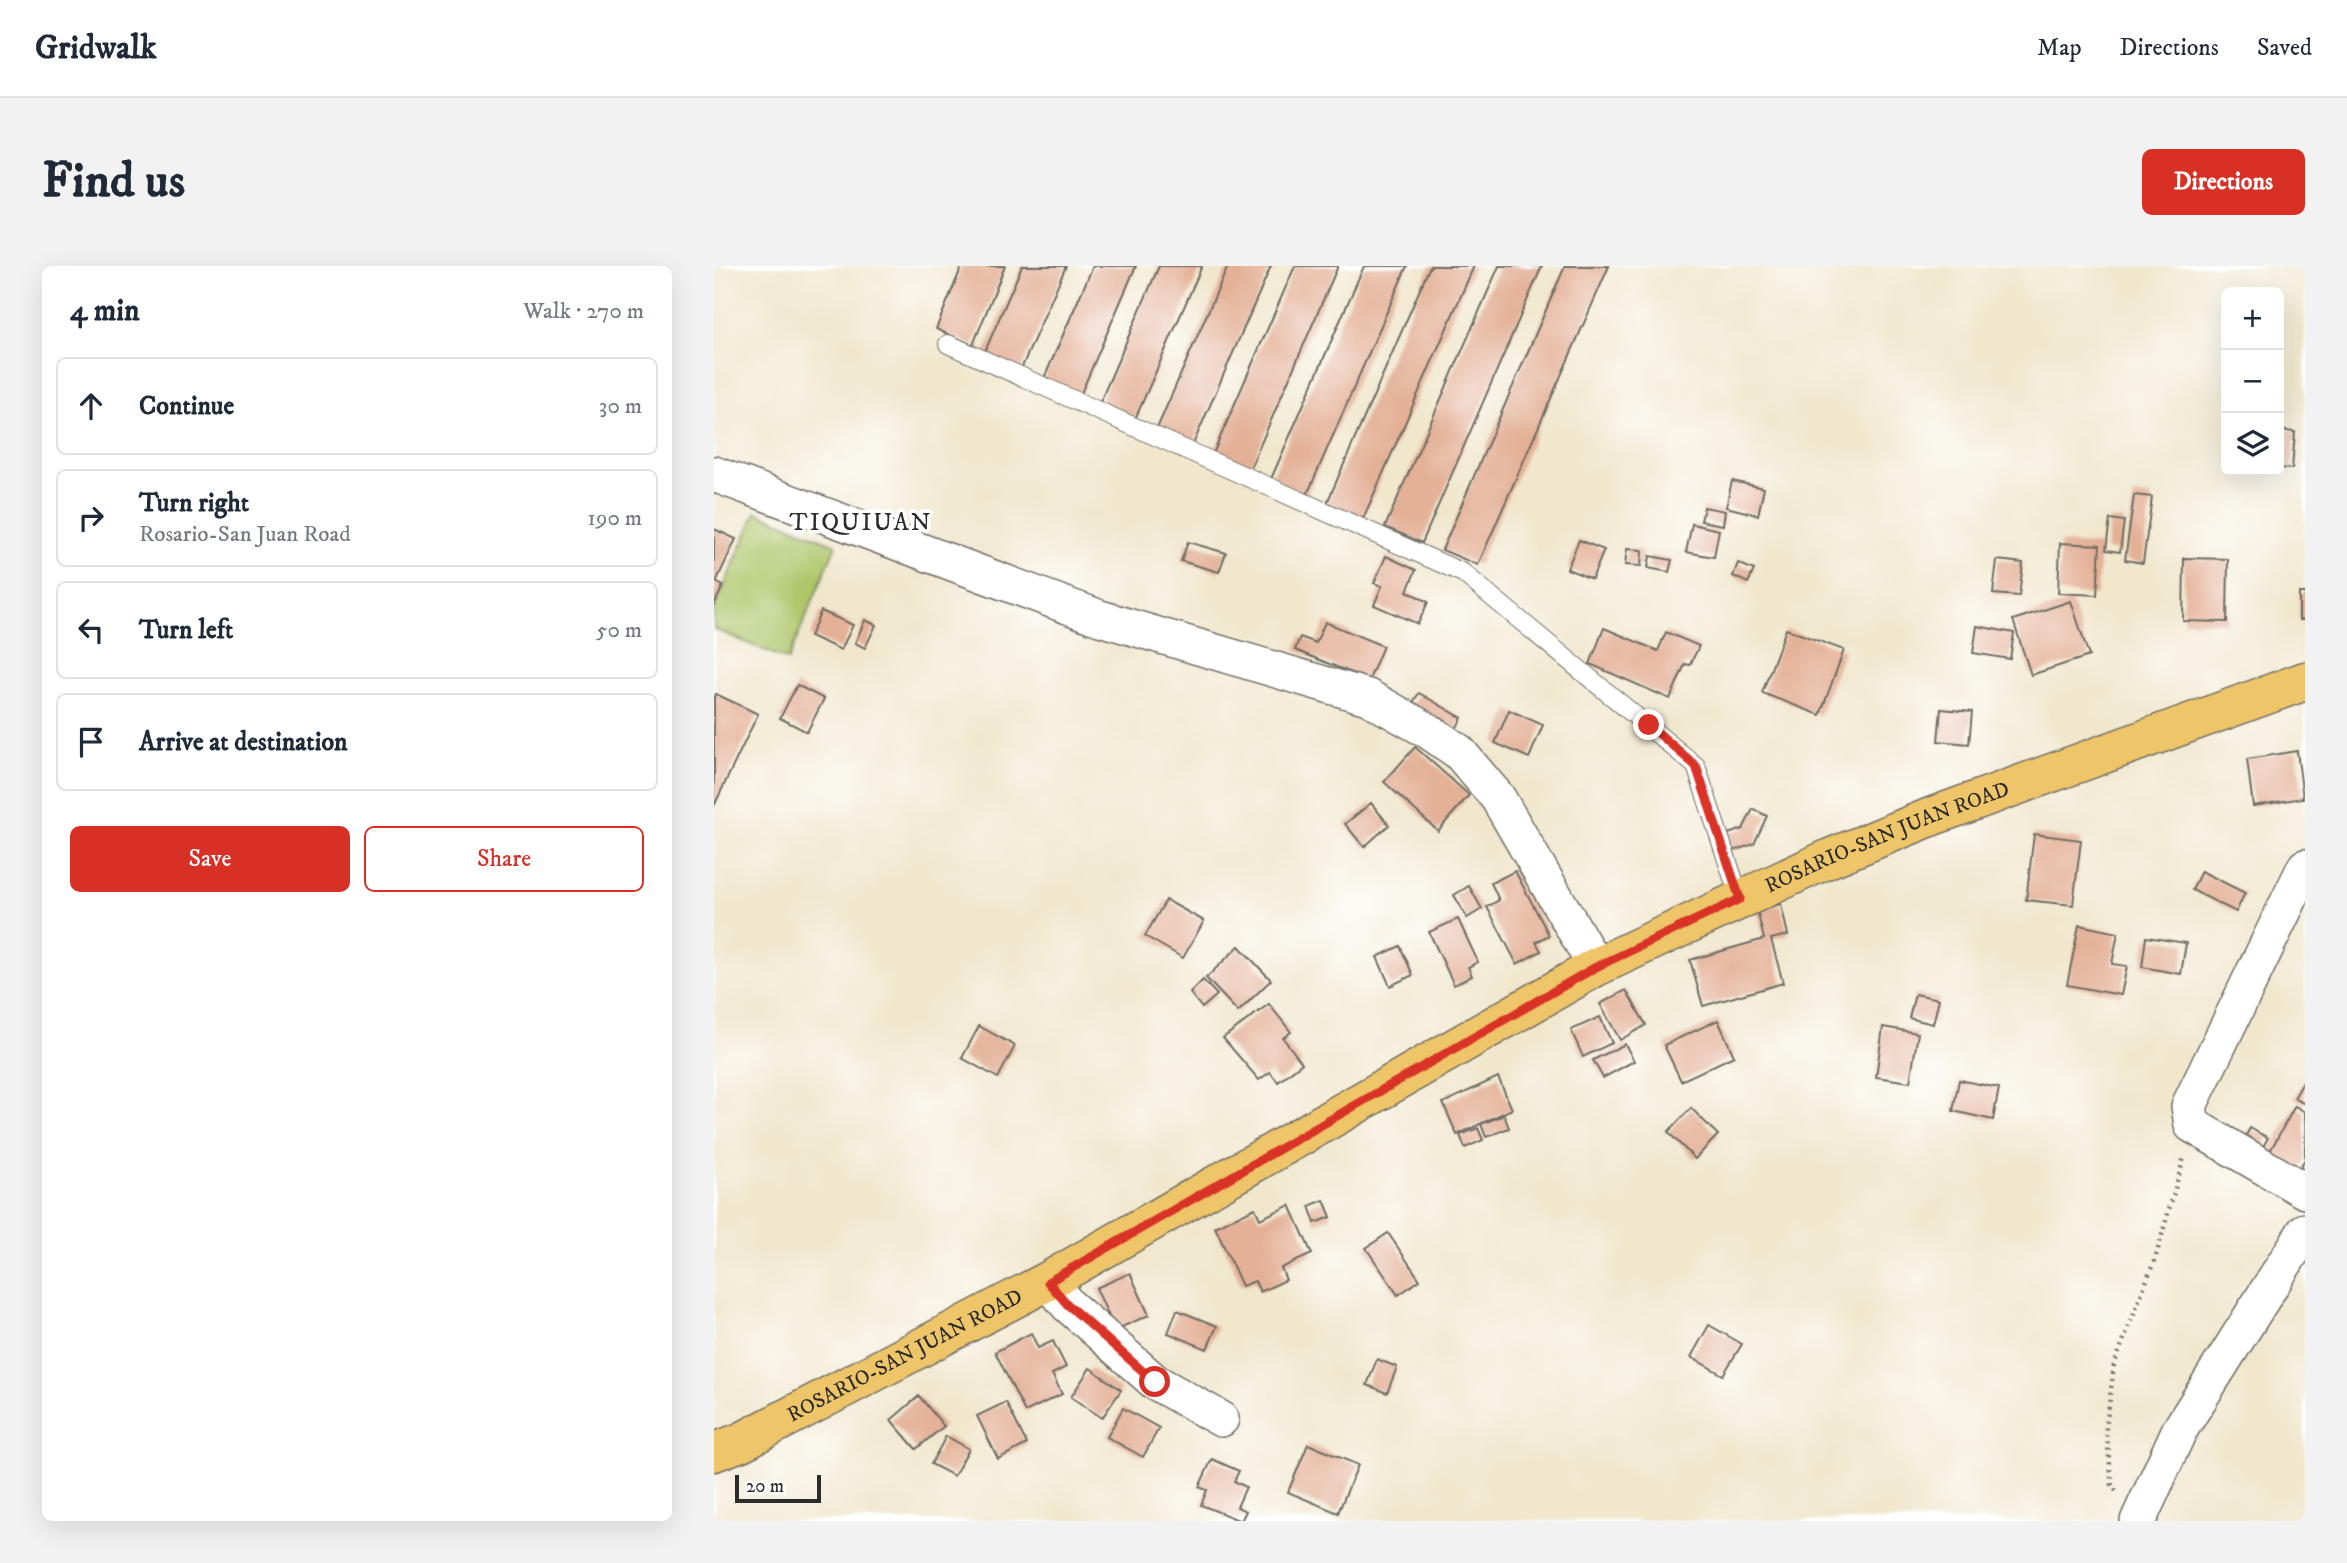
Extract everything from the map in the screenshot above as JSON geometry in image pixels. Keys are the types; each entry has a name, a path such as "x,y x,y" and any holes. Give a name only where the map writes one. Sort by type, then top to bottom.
{"main road":[{"name":"ROSARIO-SAN JUAN ROAD","path":"714,1452 741,1442 1048,1282 1596,967 1740,899 1933,816 2305,681"}],"street":[{"path":"715,475 1100,618 1368,697 1430,732 1459,752 1497,798 1596,967"},
{"path":"2305,867 2294,918 2189,1106 2192,1125 2305,1191"},
{"path":"2128,1509 2305,1231"},
{"path":"1048,1282 1068,1305 1155,1382 1221,1419"}],"lane":[{"path":"948,344 1463,573 1696,766 1740,899"}],"path":[{"path":"2128,1509 2112,1485 2106,1428 2114,1365 2156,1256 2192,1125"}],"green space":[{"path":"756,512 836,545 788,660 714,629 714,610"}],"building":[{"path":"962,266 1005,266 973,345 936,329"},
{"path":"1022,266 1066,266 1019,374 982,358"},
{"path":"1093,266 1136,266 1079,398 1042,383"},
{"path":"1159,266 1202,266 1133,424 1097,409"},
{"path":"1228,266 1271,266 1191,449 1155,433"},
{"path":"1295,266 1338,266 1249,471 1212,456"},
{"path":"1364,266 1407,266 1307,495 1271,479"},
{"path":"1430,266 1474,266 1363,519 1327,503"},
{"path":"1499,266 1542,266 1422,543 1385,527"},
{"path":"1565,266 1609,266 1478,565 1442,550"},
{"path":"2284,431 2295,432 2292,469 2284,468"},
{"path":"1732,481 1764,488 1758,515 1726,507"},
{"path":"2134,495 2152,497 2143,563 2125,560"},
{"path":"1704,507 1725,511 1723,525 1701,521"},
{"path":"2110,519 2124,521 2120,552 2106,550"},
{"path":"1692,524 1719,530 1714,557 1686,552"},
{"path":"714,529 736,539 716,582 723,586 714,605"},
{"path":"1579,540 1604,550 1592,579 1567,569"},
{"path":"1188,542 1226,553 1219,572 1181,561"},
{"path":"2060,543 2100,545 2097,595 2058,593"},
{"path":"1627,549 1642,550 1641,566 1625,565"},
{"path":"1386,556 1416,570 1407,591 1428,602 1418,624 1374,605 1382,586 1374,583"},
{"path":"1650,556 1672,560 1669,572 1648,568"},
{"path":"2184,558 2228,559 2227,622 2183,621"},
{"path":"1997,560 2023,563 2019,596 1993,594"},
{"path":"1738,563 1754,570 1748,583 1733,576"},
{"path":"2299,593 2305,593 2305,620 2299,620"},
{"path":"2071,601 2089,656 2031,675 2013,620"},
{"path":"821,611 853,625 841,650 810,636"},
{"path":"865,620 876,625 865,648 855,643"},
{"path":"1325,622 1383,646 1369,680 1295,650 1300,637 1316,643"},
{"path":"1977,626 2014,633 2010,659 1973,653"},
{"path":"1604,628 1658,651 1666,632 1699,646 1690,665 1685,664 1670,699 1590,664"},
{"path":"1786,629 1844,650 1820,715 1762,693"},
{"path":"797,685 824,699 807,732 780,718"},
{"path":"1419,693 1462,718 1456,729 1412,704"},
{"path":"716,694 758,714 714,806 714,698"},
{"path":"1941,709 1972,712 1969,744 1938,741"},
{"path":"1509,710 1543,725 1529,758 1495,743"},
{"path":"1415,747 1469,795 1438,831 1384,782"},
{"path":"2297,751 2303,798 2253,806 2247,759"},
{"path":"1371,803 1389,825 1364,847 1345,824"},
{"path":"1753,809 1767,816 1754,844 1733,851 1728,834 1743,829"},
{"path":"2034,834 2081,840 2073,905 2026,900"},
{"path":"1515,871 1549,935 1536,942 1541,951 1517,964 1487,907 1499,900 1491,883"},
{"path":"2201,871 2245,893 2236,912 2192,890"},
{"path":"1469,886 1482,909 1467,918 1454,895"},
{"path":"1166,900 1204,921 1183,958 1145,936"},
{"path":"1781,904 1788,935 1771,939 1783,983 1703,1006 1690,960 1764,939 1757,910"},
{"path":"1458,919 1478,962 1468,967 1472,976 1454,985 1429,932"},
{"path":"2079,925 2118,933 2112,964 2127,966 2121,995 2067,985"},
{"path":"2146,937 2186,943 2181,974 2142,967"},
{"path":"1239,946 1271,980 1238,1012 1206,978"},
{"path":"1400,946 1413,975 1390,986 1377,957"},
{"path":"1203,980 1217,995 1202,1008 1190,993"},
{"path":"1626,990 1646,1025 1620,1040 1600,1004"},
{"path":"1915,994 1939,999 1933,1024 1909,1018"},
{"path":"1269,1004 1291,1032 1283,1038 1302,1063 1278,1082 1270,1072 1259,1080 1223,1038"},
{"path":"1600,1017 1612,1043 1583,1057 1571,1030"},
{"path":"1718,1020 1734,1056 1681,1081 1664,1045"},
{"path":"979,1026 1015,1046 998,1078 962,1058"},
{"path":"1883,1027 1918,1033 1910,1082 1876,1077"},
{"path":"1625,1044 1634,1061 1603,1078 1593,1060"},
{"path":"1498,1077 1512,1109 1457,1135 1443,1103"},
{"path":"2305,1079 2305,1104 2294,1098"},
{"path":"1959,1080 1999,1088 1993,1120 1953,1111"},
{"path":"2295,1106 2305,1112 2305,1159 2295,1176 2265,1160"},
{"path":"1691,1108 1718,1135 1695,1159 1668,1132"},
{"path":"1504,1115 1509,1128 1486,1137 1481,1124"},
{"path":"1478,1128 1483,1140 1465,1148 1460,1135"},
{"path":"2250,1128 2268,1138 2257,1157 2239,1148"},
{"path":"1324,1200 1331,1217 1315,1223 1309,1206"},
{"path":"1290,1205 1312,1254 1281,1268 1286,1280 1260,1292 1255,1281 1242,1286 1215,1227 1255,1208 1260,1219"},
{"path":"1388,1233 1420,1280 1398,1295 1366,1248"},
{"path":"1130,1273 1149,1315 1115,1330 1096,1288"},
{"path":"1177,1310 1217,1326 1207,1349 1168,1333"},
{"path":"1709,1325 1742,1344 1723,1375 1691,1357"},
{"path":"1031,1333 1038,1348 1053,1341 1066,1367 1052,1374 1062,1394 1025,1412 995,1352"},
{"path":"1377,1359 1397,1367 1387,1393 1367,1385"},
{"path":"1090,1368 1121,1390 1102,1418 1071,1397"},
{"path":"919,1396 944,1426 916,1449 891,1420"},
{"path":"1006,1402 1027,1444 998,1459 977,1416"},
{"path":"1123,1408 1159,1428 1143,1457 1107,1437"},
{"path":"946,1436 969,1449 954,1476 931,1464"},
{"path":"1308,1444 1358,1465 1338,1513 1288,1492"},
{"path":"1212,1459 1239,1471 1234,1481 1246,1487 1237,1507 1246,1511 1241,1521 1201,1505 1207,1490 1199,1487"}],"district":[{"name":"TIQUIUAN","path":"861,523"}],"route":[{"path":"1155,1382 1068,1305 1048,1282 1596,967 1740,899 1696,766 1649,725"}]}
